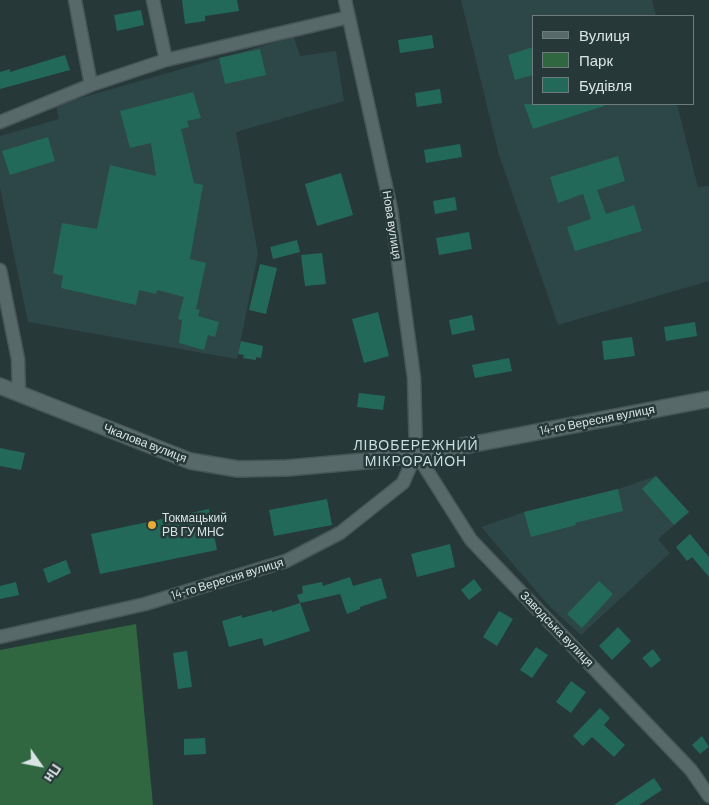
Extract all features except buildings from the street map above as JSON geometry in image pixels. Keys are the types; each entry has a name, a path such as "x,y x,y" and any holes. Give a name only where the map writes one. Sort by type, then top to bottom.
{"main road":[{"name":"Чкалова вулиця","path":"0,386 190,461 238,469 287,468 377,460 416,453"},
{"name":"14-го Вересня вулиця","path":"416,453 469,445 709,398"}],"street":[{"path":"74,0 91,85"},
{"path":"153,0 166,60"},
{"name":"Нова вулиця","path":"345,0 391,209 414,378 416,453"},
{"path":"0,122 91,85 166,60 349,18"},
{"path":"0,270 18,360 19,394"},
{"name":"14-го Вересня вулиця","path":"0,637 144,604 286,561 340,533 403,483 416,453"},
{"name":"Заводська вулиця","path":"416,453 472,540 691,770 709,796"}],"shaded area":[{"path":"461,0 652,0 656,15 532,15 532,105 677,105 698,187 709,186 709,281 558,325 499,155"},
{"path":"294,37 300,56 336,51 344,101 236,132 258,254 237,359 28,322 0,188 0,136 59,119 56,105"},
{"path":"656,476 689,512 658,539 670,553 581,635 550,607 481,527 524,512 618,489"}],"green space":[{"path":"136,624 153,805 0,805 0,650"}],"place":[{"name":"Токмацький РВ ГУ МНС","path":"152,525"}],"district":[{"name":"ЛІВОБЕРЕЖНИЙ МІКРОРАЙОН","path":"416,454"}]}
